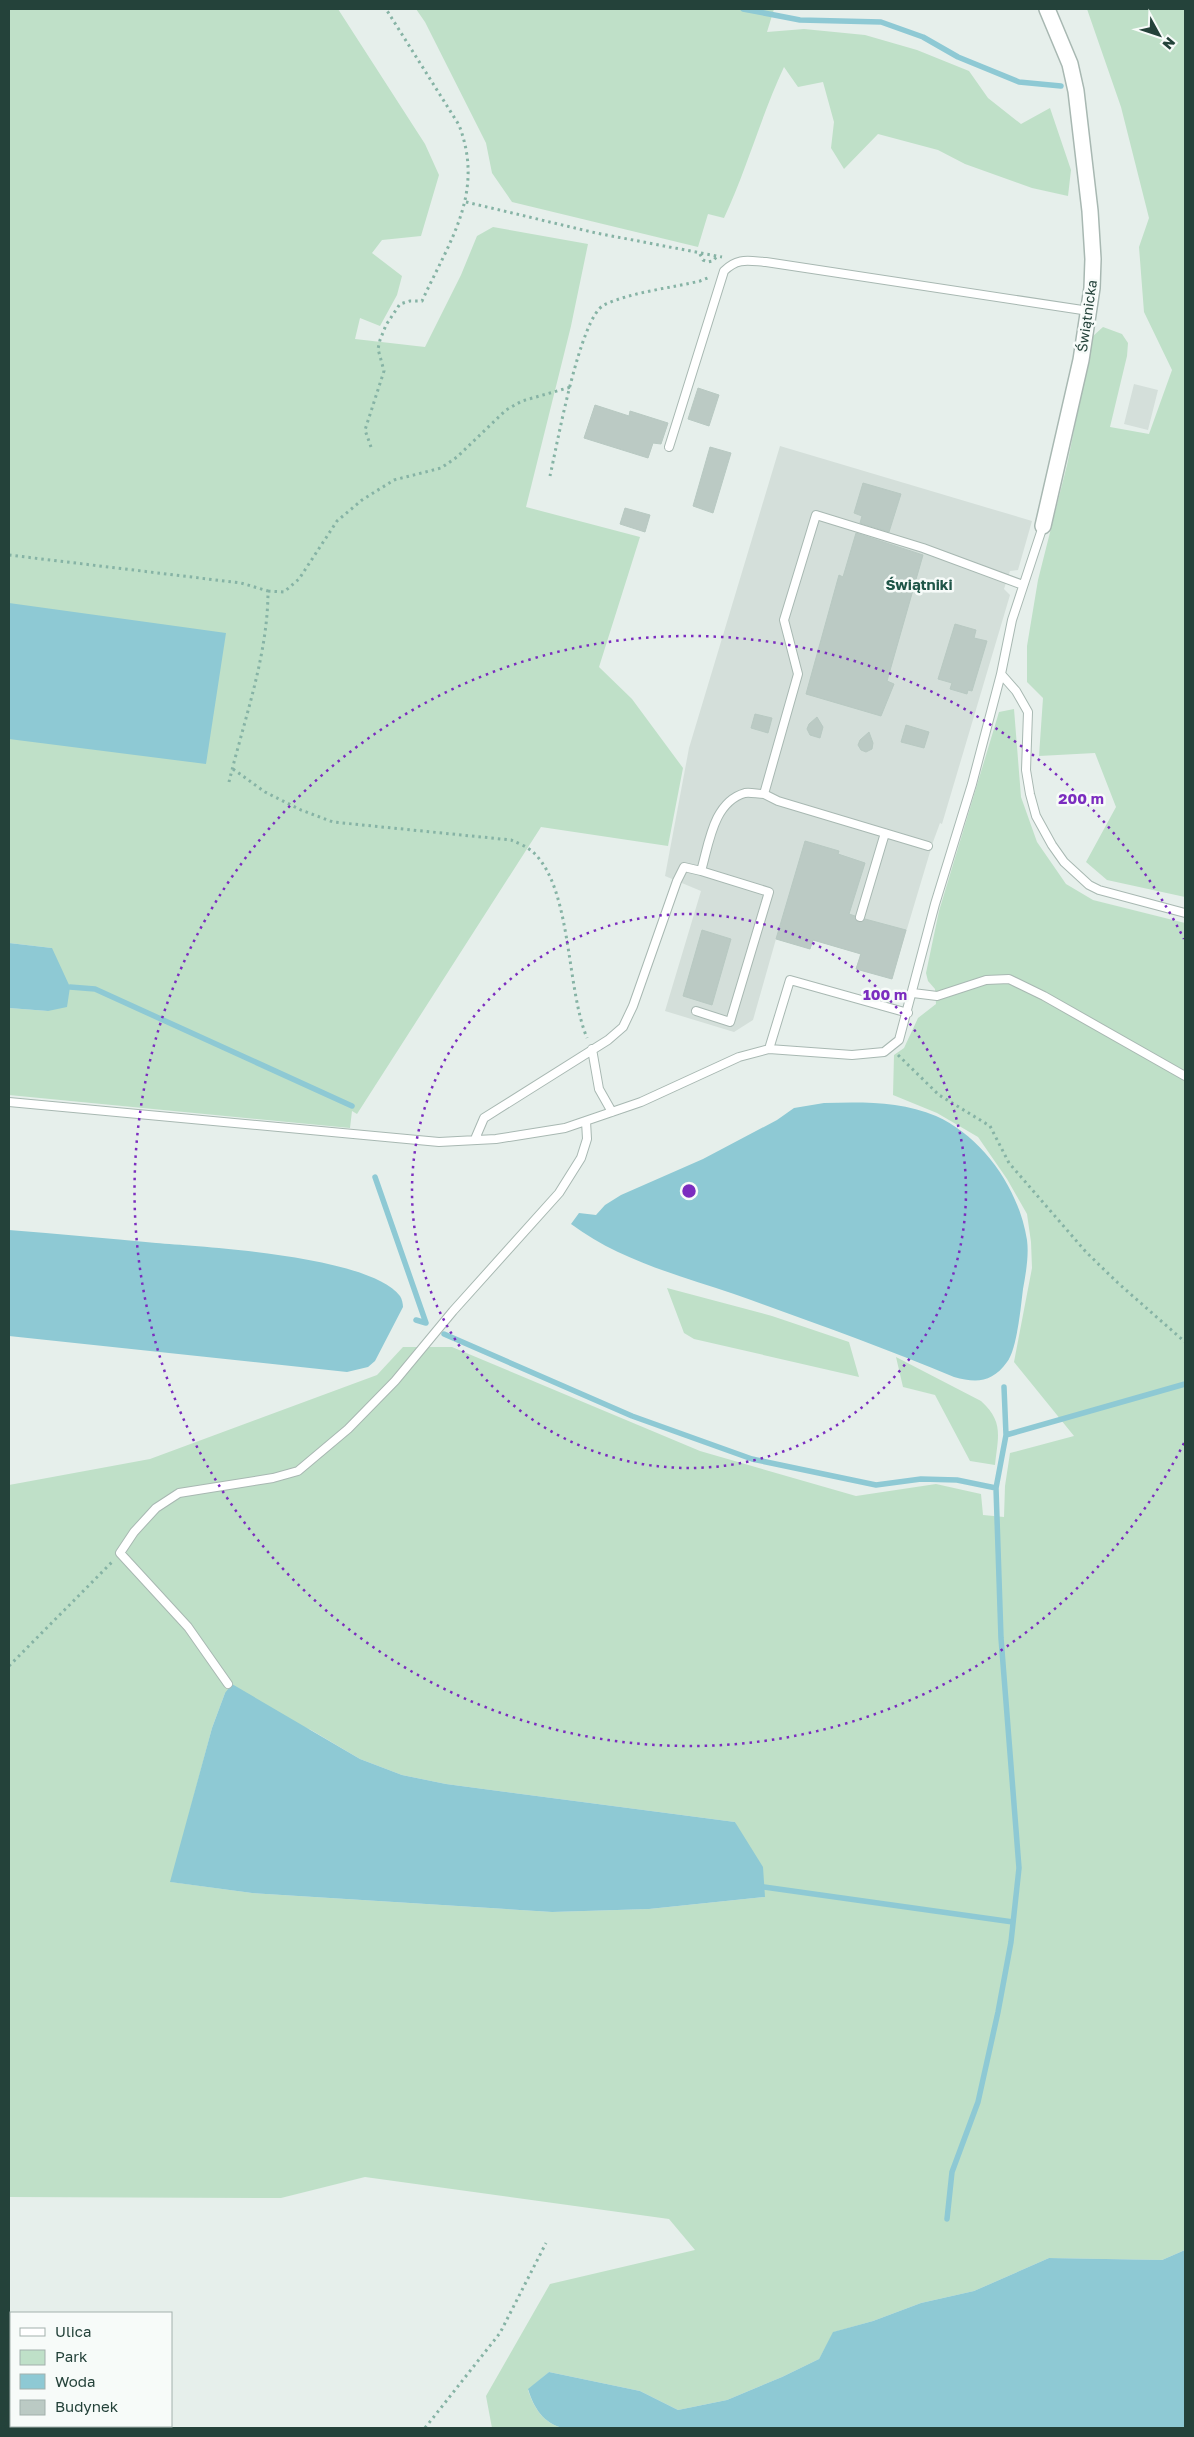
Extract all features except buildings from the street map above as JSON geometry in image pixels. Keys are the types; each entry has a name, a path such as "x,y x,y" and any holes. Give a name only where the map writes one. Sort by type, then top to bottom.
{"street":[{"name":"Świątnicka","path":"1043,526 1060,458 1092,288 1092,250 1076,91 1070,64 1047,9"}],"lane":[{"path":"669,447 724,271 732,263 743,261 766,262 1089,310"},
{"path":"764,794 798,674 784,620 816,515 923,548 1023,584"},
{"name":"Świątnicka","path":"890,1048 899,1040 908,1013 935,904 972,784 1002,674 1012,620 1043,526"},
{"path":"1002,674 1016,691 1028,712 1026,770 1030,794 1036,816 1064,862 1089,885 1099,890 1185,913"},
{"path":"701,871 716,820 727,802 746,793 764,794 928,846"},
{"path":"860,917 885,833"},
{"path":"475,1139 484,1118 608,1040 623,1027 633,1006 676,881 684,867 768,892 730,1022 696,1011"},
{"path":"913,993 937,996 986,980 1009,979 1044,996 1185,1076"},
{"path":"769,1049 790,980 908,1013"},
{"path":"9,1102 439,1142 496,1139 565,1128 641,1102 739,1057 769,1049 852,1055 884,1052 890,1048"},
{"path":"592,1049 599,1089 612,1112"},
{"path":"228,1684 188,1627 120,1553 134,1532 156,1508 179,1493 273,1478 298,1471 348,1429 395,1381 454,1311 559,1193 581,1158 587,1139 586,1121"}],"path":[{"path":"371,447 365,430 384,371 378,348 380,340 386,325 400,304 422,300 466,202 470,177 467,146 459,125 386,9"},
{"path":"466,202 596,233 700,254 725,257 732,263"},
{"path":"700,254 703,260 708,262 713,261 717,256"},
{"path":"550,476 588,324 595,313 603,305 700,281 724,271"},
{"path":"9,555 241,583 268,591 284,592 299,579 337,521 362,500 394,480 441,468 457,457 506,410 522,401 571,387"},
{"path":"229,782 259,661 268,611 268,591"},
{"path":"233,769 265,792 301,810 333,822 511,840 533,852 551,879 560,911 578,1012 592,1049"},
{"path":"890,1048 939,1095 990,1126 1009,1163 1086,1252 1185,1342"},
{"path":"9,1666 65,1612 120,1553"},
{"path":"425,2428 500,2333 546,2243"}],"shaded area":[{"path":"1134,384 1158,390 1148,430 1124,424"},
{"path":"780,446 1032,521 1018,570 1010,571 1004,589 1010,595 942,824 940,823 933,842 892,979 856,969 860,954 813,940 810,949 776,939 753,1020 734,1032 665,1011 701,891 665,876 689,748"}],"green space":[{"path":"9,9 338,9 425,144 439,175 421,236 382,240 372,253 402,276 397,295 380,326 360,318 355,339 425,347 461,275 477,236 493,227 588,244 571,326 526,507 640,537 599,667 632,699 683,768 668,846 541,827 357,1114 352,1111 350,1128 9,1095 9,1008 48,1011 52,948 9,943"},
{"path":"416,9 774,9 767,32 804,29 865,35 917,50 969,71 988,98 1021,124 1050,108 1071,170 1068,196 1032,188 965,164 938,150 878,134 844,169 831,148 834,122 823,82 798,87 784,67 724,218 708,214 698,247 512,202 492,173 486,143 425,22"},
{"path":"1087,9 1185,9 1185,897 1107,880 1086,862 1116,807 1095,753 1039,756 1043,698 1027,682 1027,646 1038,580 1067,465 1093,336 1103,327 1122,334 1128,343 1127,356 1110,427 1149,434 1172,370 1144,312 1139,247 1149,218 1121,107"},
{"path":"1014,709 1021,797 1037,842 1066,884 1093,900 1185,923 1185,2250 1162,2260 1049,2258 974,2291 921,2303 873,2321 834,2332 819,2359 727,2400 678,2410 640,2391 549,2372 528,2390 540,2414 556,2426 563,2428 492,2428 486,2396 550,2284 695,2250 669,2219 365,2177 281,2198 9,2197 9,1485 150,1459 377,1375 403,1347 452,1347 700,1451 856,1496 936,1484 981,1494 983,1515 1004,1517 1005,1486 1010,1453 1074,1436 1014,1362 1032,1268 1027,1214 1007,1179 978,1137 937,1113 893,1095 894,1055 904,1048 918,1018 936,1004 935,989 928,981 926,973 939,911 999,712","holes":["225,1693 311,1730 360,1759 402,1775 446,1784 735,1822 765,1897 649,1909 552,1912 252,1893 171,1882 212,1728"]},
{"path":"667,1288 772,1316 849,1342 859,1377 694,1339 684,1333"},
{"path":"896,1357 981,1401 993,1416 998,1430 995,1465 970,1461 935,1395 903,1387"}],"water":[{"path":"9,603 226,633 206,764 9,739"},
{"path":"9,943 52,948 70,987 67,1007 48,1011 9,1008"},
{"path":"824,1103 895,1105 936,1116 953,1125 969,1137 996,1167 1007,1184 1023,1221 1028,1246 1026,1270 1013,1348 1007,1362 989,1378 969,1380 954,1377 817,1324 670,1273 629,1257 589,1237 571,1224 579,1213 596,1215 605,1205 621,1195 703,1159 777,1120 794,1108"},
{"path":"9,1230 211,1247 286,1256 323,1263 356,1271 383,1282 400,1296 403,1307 375,1361 368,1367 347,1372 9,1336"},
{"path":"232,1684 360,1759 402,1775 446,1784 735,1822 763,1867 765,1897 649,1909 552,1912 252,1893 170,1882 212,1728 225,1693"},
{"path":"1185,2250 1185,2428 563,2428 556,2426 540,2414 528,2389 549,2372 640,2391 678,2410 727,2400 819,2359 833,2332 873,2321 921,2303 974,2291 1049,2258 1162,2260"}],"waterway":[{"path":"743,9 800,20 881,22 923,37 958,57 1019,82 1061,86"},
{"path":"70,987 95,989 352,1106"},
{"path":"375,1177 426,1323"},
{"path":"416,1320 426,1323"},
{"path":"444,1334 632,1416 752,1459 876,1485 921,1479 957,1480 996,1488"},
{"path":"1006,1435 1185,1384"},
{"path":"947,2219 952,2172 978,2102 998,2012 1011,1942 1019,1868 1001,1638 996,1488 1006,1435 1004,1387"},
{"path":"764,1887 1013,1922"}],"district":[{"name":"Świątniki","path":"919,585"}]}
